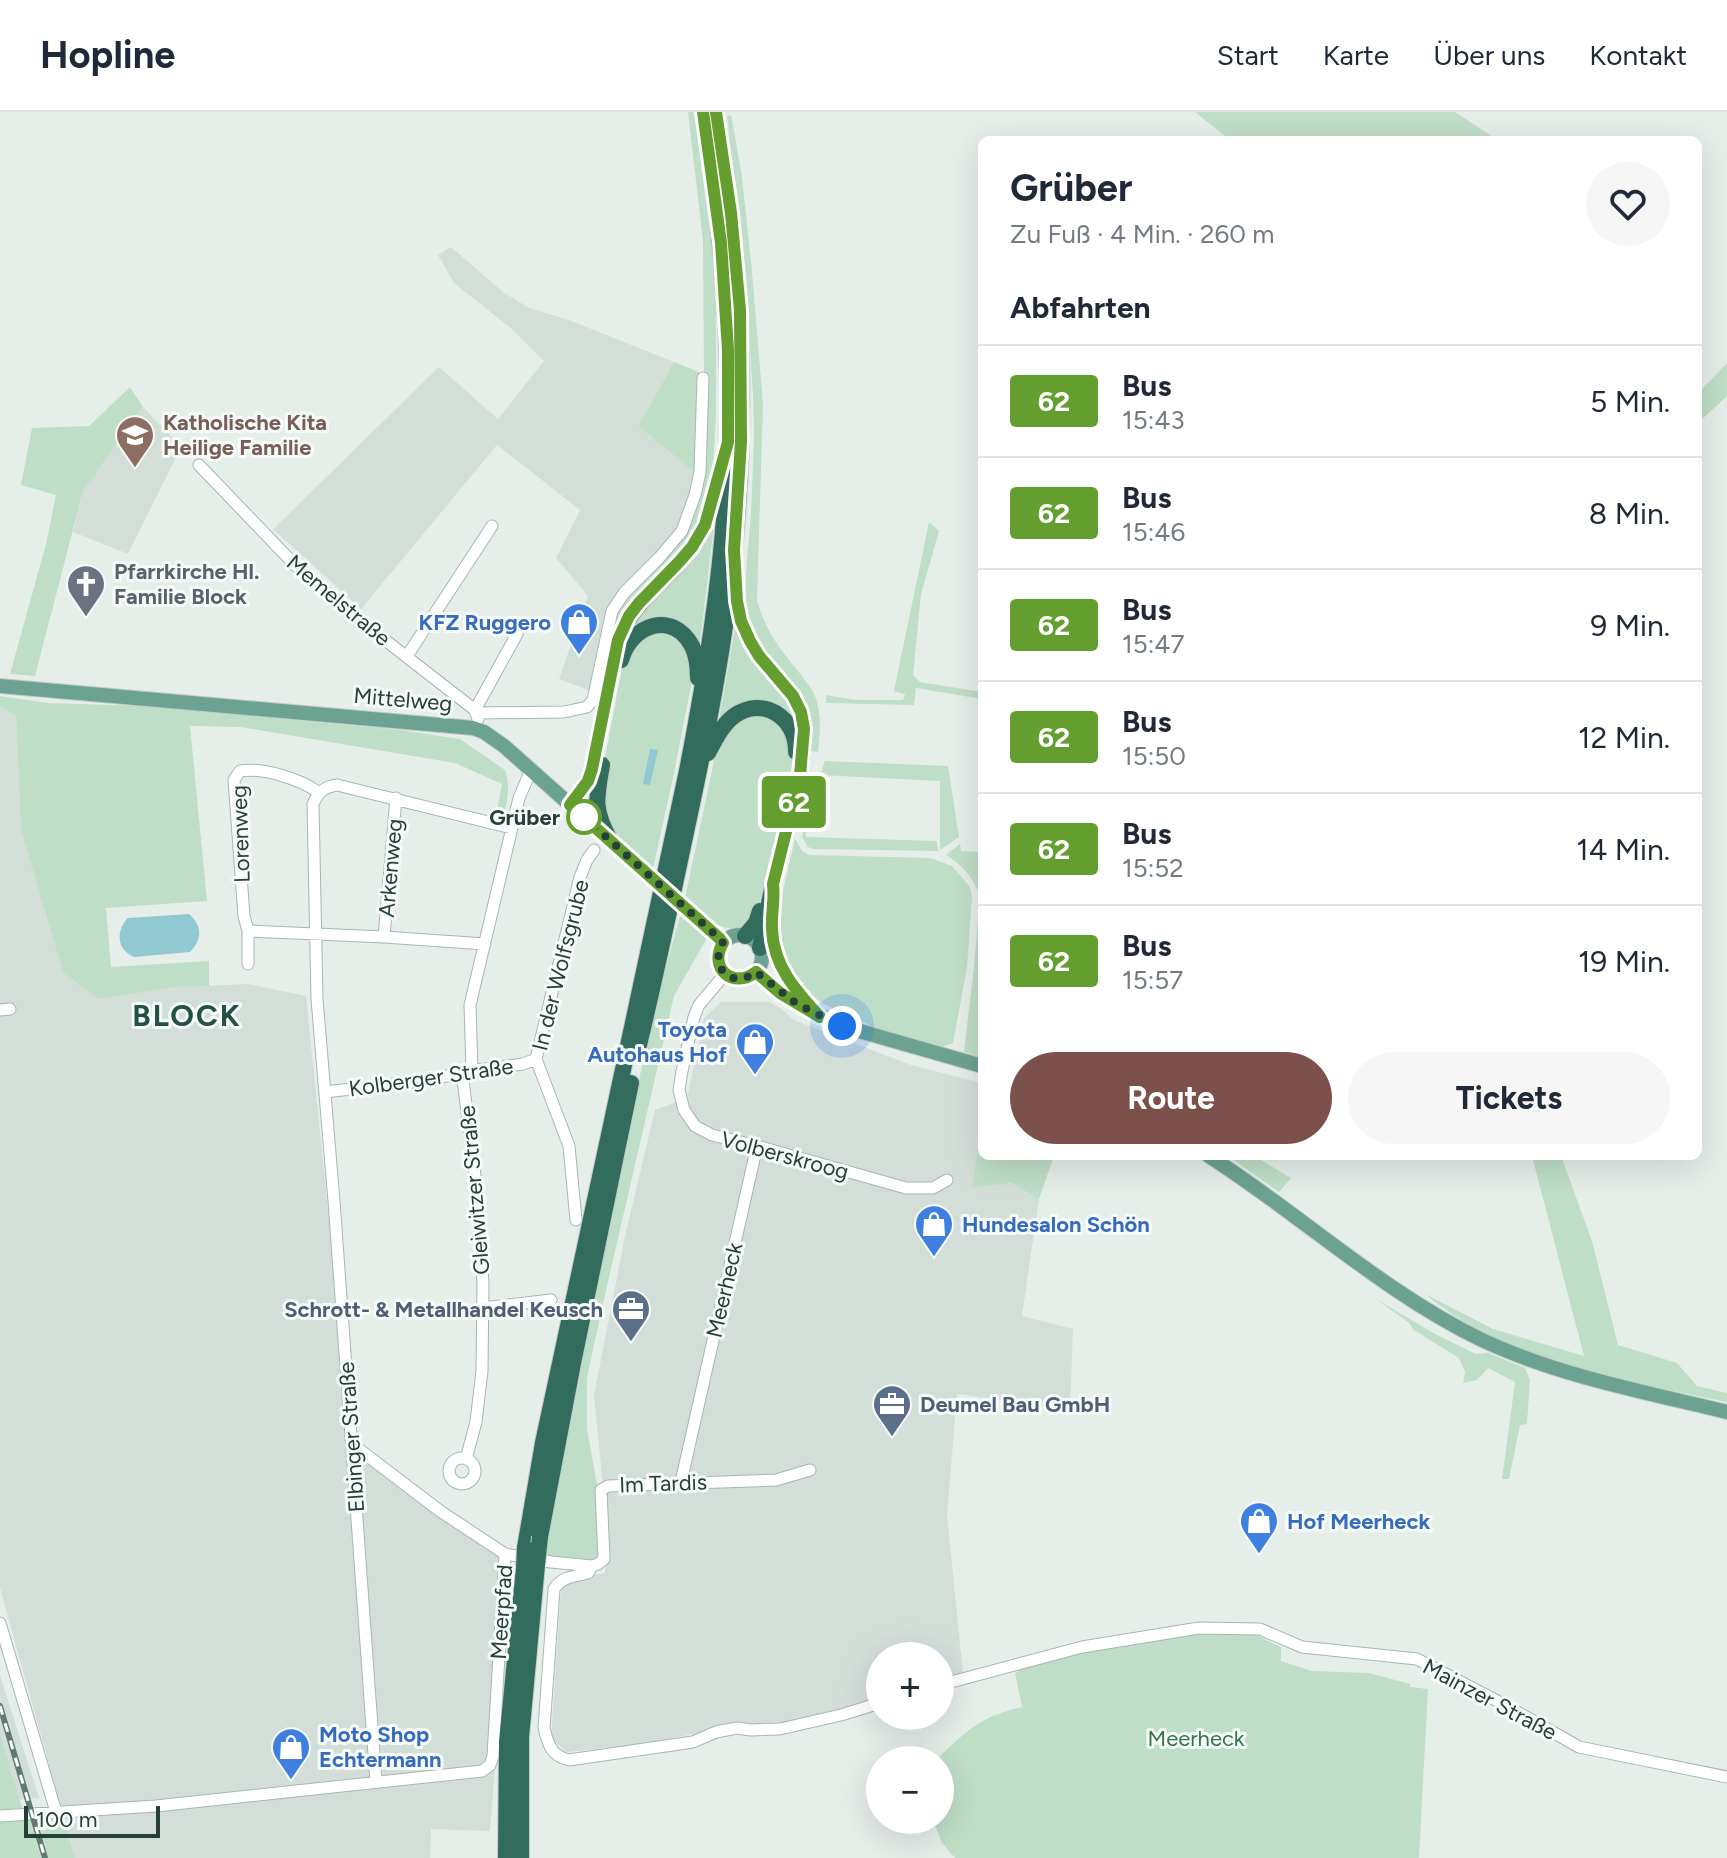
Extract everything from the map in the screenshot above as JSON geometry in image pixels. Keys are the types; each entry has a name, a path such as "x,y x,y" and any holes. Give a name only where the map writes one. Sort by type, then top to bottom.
{"highway":[{"path":"521,1858 521,1737 530,1566 525,1548 543,1443 700,706 719,566 728,442 728,350 721,243 703,112"},
{"path":"506,1858 507,1742 530,1566 540,1537 636,1057 699,773 715,690 734,550 741,442 740,310 734,234 716,112"},
{"path":"575,810 592,769 622,628 639,603 692,547 705,525 728,442"},
{"path":"734,550 737,601 744,630 759,656 793,696 801,712 804,729 800,775 760,948"},
{"path":"610,840 598,814 596,795 621,656 631,638 644,629 662,625 685,637 696,657 700,706"},
{"path":"699,773 723,728 740,712 754,708 769,709 781,716 792,729 796,746 792,783 759,916 745,936"},
{"path":"575,810 591,804 596,795"},
{"path":"773,884 772,932 778,961 796,990 820,1017"}],"main road":[{"name":"Mittelweg","path":"0,686 428,723 484,732 504,746 723,943"},
{"path":"733,936 745,936 760,948 761,961 756,972 748,978 739,979 725,974 717,959 723,943 733,936"},
{"path":"756,972 780,993 820,1017 856,1031 978,1065"},
{"path":"1215,1160 1253,1184 1368,1270 1480,1339 1528,1360 1727,1412"}],"street":[{"name":"Mittelweg","path":"517,634 476,712 564,712 587,707 593,700 612,611 624,593 682,531 695,495 700,472 703,378"},
{"name":"Memelstraße","path":"199,465 294,564 349,612 476,712"},
{"path":"407,656 492,526"},
{"path":"476,712 477,730"},
{"name":"Lorenweg","path":"248,964 248,931 244,916 234,780 240,771 252,769 287,778 318,792"},
{"name":"Gleiwitzer Straße","path":"466,1459 476,1422 482,1371 483,1308 467,1072 470,1005 519,798 531,770"},
{"path":"318,792 337,785 512,828"},
{"name":"Elbinger Straße","path":"318,792 313,804 317,999 376,1782"},
{"name":"Arkenweg","path":"384,937 396,798"},
{"name":"In der Wolfsgrube","path":"576,1220 569,1146 536,1059 580,877 594,850"},
{"path":"248,931 485,944"},
{"name":"Volberskroog","path":"725,974 699,1005 694,1017 679,1090 684,1110 695,1126 712,1135 906,1188 933,1188 947,1180"},
{"name":"Kolberger Straße","path":"325,1092 431,1080 536,1059"},
{"name":"Meerheck","path":"681,1482 757,1146"},
{"name":"Gleiwitzer Straße","path":"483,1308 551,1300"},
{"path":"352,1444 440,1511 505,1554"},
{"name":"Im Tardis","path":"592,1566 604,1559 601,1490 608,1486 776,1480 810,1470"},
{"name":"Meerpfad","path":"0,1816 186,1803 482,1771 490,1765 493,1756 505,1554 592,1566"},
{"path":"592,1566 588,1573 564,1579 554,1589 544,1728 548,1745 558,1756 569,1760 693,1742 716,1732 737,1728 780,1729 866,1707"},
{"path":"0,1623 56,1812"},
{"name":"Mainzer Straße","path":"954,1681 1097,1644 1199,1628 1260,1629 1302,1647 1417,1659 1579,1747 1727,1777"}],"shaded area":[{"path":"451,247 503,292 529,308 569,320 674,362 638,426 697,473 680,530 594,692 559,679 588,596 556,558 580,510 497,445 361,609 273,529 439,367 498,419 544,361 513,330 454,283 438,255"},
{"name":"Katholische Kita Heilige Familie","path":"143,407 181,447 128,554 73,532 83,491"},
{"path":"0,705 16,717 21,831 63,972 174,987 248,984 306,996 352,1444 440,1511 512,1552 490,1831 431,1829 430,1858 75,1858 0,1588"},
{"path":"721,1002 770,1002 794,1020 911,1065 978,1082 978,1149 971,1188 1011,1183 1039,1199 1022,1316 1073,1329 1070,1410 957,1394 947,1515 963,1674 954,1676 954,1642 866,1642 866,1701 781,1725 743,1725 640,1744 567,1752 551,1739 561,1588 575,1579 605,1573 609,1548 594,1395 625,1236 655,1110 687,1098 704,1018"},
{"path":"0,1675 39,1798 0,1801"},
{"path":"38,1818 48,1858 41,1858 30,1819"}],"green space":[{"path":"688,112 697,112 716,272 716,413 712,485 692,536 614,639 607,617 680,530 697,474 638,426 674,362 704,374 703,241"},
{"path":"1195,112 1455,112 1490,135 1490,136 1225,136"},
{"path":"731,115 742,177 763,404 757,599 771,635 815,696 820,717 818,752 810,751 811,735 752,629 746,611 753,395 742,235 727,116"},
{"path":"1727,363 1727,396 1702,419 1702,389"},
{"path":"130,387 143,407 83,491 35,676 10,674 46,544 56,495 21,485 32,428 89,426"},
{"path":"715,517 699,651 684,630 626,634"},
{"path":"929,522 939,531 921,594 913,675 920,682 978,691 978,698 916,688 914,705 826,703 826,695 856,700 903,700 905,694 894,691"},
{"path":"736,623 792,707 798,731 777,706 718,726"},
{"path":"657,631 677,638 691,659 692,681 653,869 625,845 607,824 600,785 623,662 633,643"},
{"path":"0,696 48,703 147,706 400,730 460,739 505,770 507,803 504,813 496,816 502,784 455,763 241,727 190,726 207,901 106,908 111,967 209,961 209,986 174,987 99,999 63,972 21,831 16,717 0,705"},
{"path":"764,714 785,728 793,755 792,767 759,905 743,928 726,928 711,921 685,898 715,756 730,727 746,716"},
{"path":"825,761 948,766 959,837 940,850 940,781 820,775"},
{"path":"806,818 806,837 937,841 938,851 813,849 802,837"},
{"path":"795,839 802,851 809,855 931,858 952,866 970,887 967,967 953,1043 943,1047 876,1028 820,1002 796,981 783,955 777,922"},
{"path":"960,844 961,851 978,852 978,891 965,870 946,855"},
{"path":"680,916 707,938 674,996 587,1378 587,1429 598,1490 602,1555 592,1562 544,1557 577,1365 654,1011"},
{"path":"978,920 978,1056 964,1052"},
{"path":"978,1149 978,1160 1053,1160 1039,1199 1011,1183 971,1188"},
{"path":"1234,1160 1261,1160 1291,1178 1279,1192"},
{"path":"1533,1160 1562,1160 1592,1241 1618,1345 1677,1363 1697,1386 1727,1393 1727,1402 1608,1376 1530,1353 1458,1318 1425,1294 1493,1329 1584,1356"},
{"path":"1376,1299 1476,1354 1488,1353 1525,1368 1530,1380 1527,1424 1520,1425 1509,1479 1502,1479 1515,1382 1488,1368 1477,1380 1463,1383 1465,1372 1459,1358 1414,1330 1408,1322"},
{"name":"Meerheck","path":"1246,1630 1281,1647 1281,1661 1312,1671 1369,1673 1410,1684 1410,1687 1428,1689 1419,1858 955,1858 942,1843 938,1834 954,1834 954,1746 951,1746 985,1720 1022,1707 1015,1673 1078,1653 1213,1632"},
{"path":"0,1734 22,1808 0,1810"},
{"path":"38,1818 64,1819 75,1858 48,1858"},
{"path":"30,1819 41,1858 0,1858 0,1821"}],"water":[{"path":"650,749 658,750 650,785 643,784"},
{"path":"189,914 199,928 197,942 190,952 134,957 121,945 121,928 128,918"}],"railway":[{"path":"0,1706 45,1858"}],"bus line":[{"name":"62","path":"703,112 721,243 728,350 728,442 705,525 692,547 639,603 622,628 592,769 588,781 570,805 719,938 723,943 717,959 725,974 739,979 748,978 756,972 780,993 820,1017 783,971 772,939 773,884 800,775 804,729 801,712 793,696 759,656 744,630 738,611 734,550 741,442 740,310 731,213 716,112"}],"place":[{"name":"Katholische Kita Heilige Familie","path":"135,469"},
{"name":"Pfarrkirche Hl. Familie Block","path":"86,618"},
{"name":"KFZ Ruggero","path":"579,656"},
{"name":"Grüber","path":"584,817"},
{"name":"Toyota Autohaus Hof","path":"755,1076"},
{"name":"Hundesalon Schön","path":"934,1258"},
{"name":"Schrott- & Metallhandel Keusch","path":"631,1343"},
{"name":"Deumel Bau GmbH","path":"892,1438"},
{"name":"Hof Meerheck","path":"1259,1555"},
{"name":"Moto Shop Echtermann","path":"291,1781"}],"district":[{"name":"BLOCK","path":"187,1016"}],"route":[{"path":"584,817 719,938 723,943 717,959 725,974 739,979 748,978 756,972 797,1004 842,1026"}]}
